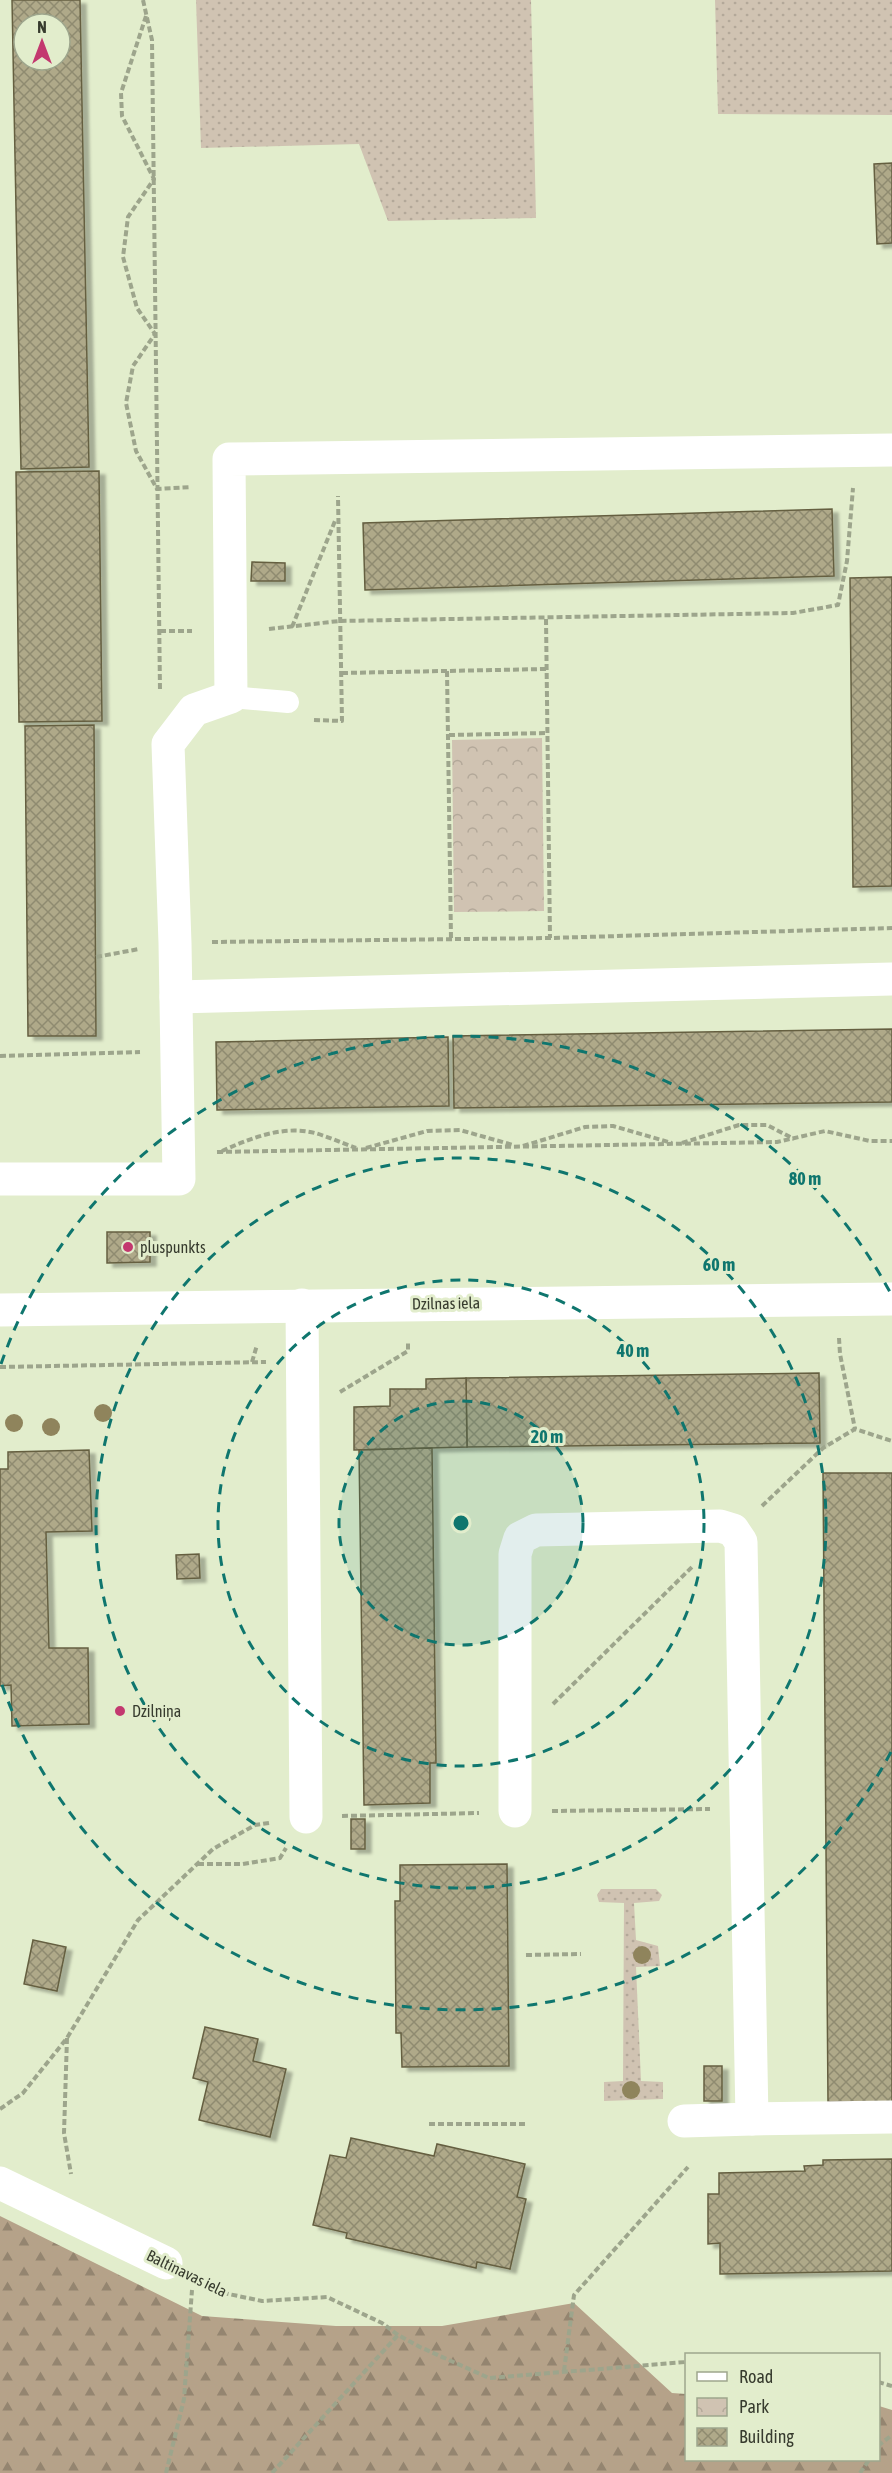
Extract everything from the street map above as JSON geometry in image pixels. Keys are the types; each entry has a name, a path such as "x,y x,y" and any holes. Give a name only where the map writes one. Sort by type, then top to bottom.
{"street":[{"path":"0,1179 179,1179 175,943 168,744 194,710 231,697 229,459 892,450"},
{"path":"176,997 892,979"},
{"name":"Dzilnas iela","path":"0,1310 892,1299"},
{"path":"302,1305 306,1817"},
{"path":"515,1811 515,1554 520,1538 536,1530 720,1526 733,1530 741,1542 752,2119"},
{"path":"684,2121 892,2117"},
{"name":"Baltinavas iela","path":"0,2183 180,2270"}],"lane":[{"path":"231,697 288,702"}],"path":[{"path":"142,0 152,40 160,714 168,744"},
{"path":"146,15 121,93 122,116 154,179"},
{"path":"154,179 128,217 123,257 137,308 155,334"},
{"path":"155,334 133,366 126,403 136,451 157,489"},
{"path":"160,631 231,631 339,621 793,613 838,605 847,561 853,483"},
{"path":"288,702 315,721 342,721 338,490"},
{"path":"292,627 337,518"},
{"path":"546,619 550,938"},
{"path":"342,673 546,669"},
{"path":"447,671 451,938"},
{"path":"449,735 546,733"},
{"path":"96,957 175,943 550,938 892,928"},
{"path":"0,1056 177,1051"},
{"path":"794,1139 767,1125 739,1125 678,1144 613,1126 585,1126 519,1147 460,1130 449,1130 428,1131 359,1150 313,1133 282,1131 255,1137 219,1152 359,1150 519,1147 678,1144 777,1142 794,1139 825,1131 870,1141 892,1140"},
{"path":"838,1332 855,1429"},
{"path":"339,1393 408,1352 408,1337"},
{"path":"0,1367 274,1362 302,1346"},
{"path":"514,1732 529,1727 716,1543 755,1513 823,1448 855,1429 892,1441"},
{"path":"197,1864 243,1864 280,1858 306,1817"},
{"path":"0,2109 23,2093 67,2038 138,1920 213,1849 255,1825 306,1817"},
{"path":"526,1955 582,1954"},
{"path":"67,2038 64,2133 75,2192 96,2229"},
{"path":"429,2124 528,2124"},
{"path":"564,2371 574,2295 688,2167"},
{"path":"166,2473 184,2399 180,2270"},
{"name":"Baltinavas iela","path":"180,2270 219,2292 262,2301 327,2297 382,2323 398,2335 489,2378 685,2362"},
{"path":"272,2473 398,2335"},
{"path":"880,2445 892,2435"}],"green space":[{"path":"196,0 531,0 536,218 388,221 359,144 201,148"},
{"path":"715,0 892,0 892,115 718,114"},
{"path":"542,738 544,911 454,912 452,740"},
{"path":"601,1889 656,1889 662,1895 659,1901 634,1903 636,1940 658,1946 660,1966 636,1967 641,2081 663,2082 663,2099 604,2101 604,2082 623,2081 624,1903 599,1902 597,1895"},
{"path":"0,2216 202,2316 336,2326 442,2326 574,2303 672,2393 685,2394 685,2461 880,2461 880,2406 892,2410 892,2473 0,2473"}],"building":[{"path":"12,0 80,0 89,467 21,469 13,72 72,72 72,12 12,12"},
{"path":"892,163 892,243 877,244 874,164"},
{"path":"99,471 102,721 19,722 16,472"},
{"path":"832,509 834,576 365,590 363,523"},
{"path":"252,562 285,563 285,581 251,581"},
{"path":"892,577 892,886 853,887 850,578"},
{"path":"94,725 96,1036 28,1036 25,726"},
{"path":"892,1029 892,1102 454,1108 453,1036"},
{"path":"448,1037 449,1106 217,1110 216,1042"},
{"name":"pluspunkts","path":"107,1232 150,1232 150,1262 107,1263"},
{"path":"819,1373 820,1443 467,1447 466,1378"},
{"path":"466,1378 467,1447 354,1450 354,1407 390,1406 390,1389 426,1389 426,1379"},
{"path":"432,1448 436,1763 430,1763 430,1803 364,1805 359,1450"},
{"path":"89,1450 92,1531 46,1532 49,1648 88,1648 89,1724 12,1726 11,1685 0,1686 0,1469 8,1469 8,1452"},
{"path":"823,1473 892,1473 892,2102 828,2102"},
{"path":"199,1554 200,1578 177,1579 176,1555"},
{"path":"351,1819 365,1819 365,1849 351,1849"},
{"path":"507,1864 509,2066 402,2067 401,2033 396,2033 395,1901 400,1901 400,1865"},
{"path":"33,1940 66,1947 57,1991 24,1984"},
{"path":"205,2027 258,2039 253,2061 286,2069 270,2137 199,2120 208,2082 193,2078"},
{"path":"704,2066 722,2066 722,2101 704,2101"},
{"path":"351,2138 434,2156 437,2144 525,2164 517,2197 526,2199 510,2269 477,2262 476,2268 346,2238 347,2233 313,2225 330,2155 346,2158"},
{"path":"892,2159 892,2271 720,2274 720,2243 708,2244 708,2194 719,2194 719,2173 805,2171 804,2166 823,2165 823,2160"}],"place":[{"name":"pluspunkts","path":"128,1247"},
{"name":"Dzilniņa","path":"120,1711"}]}
